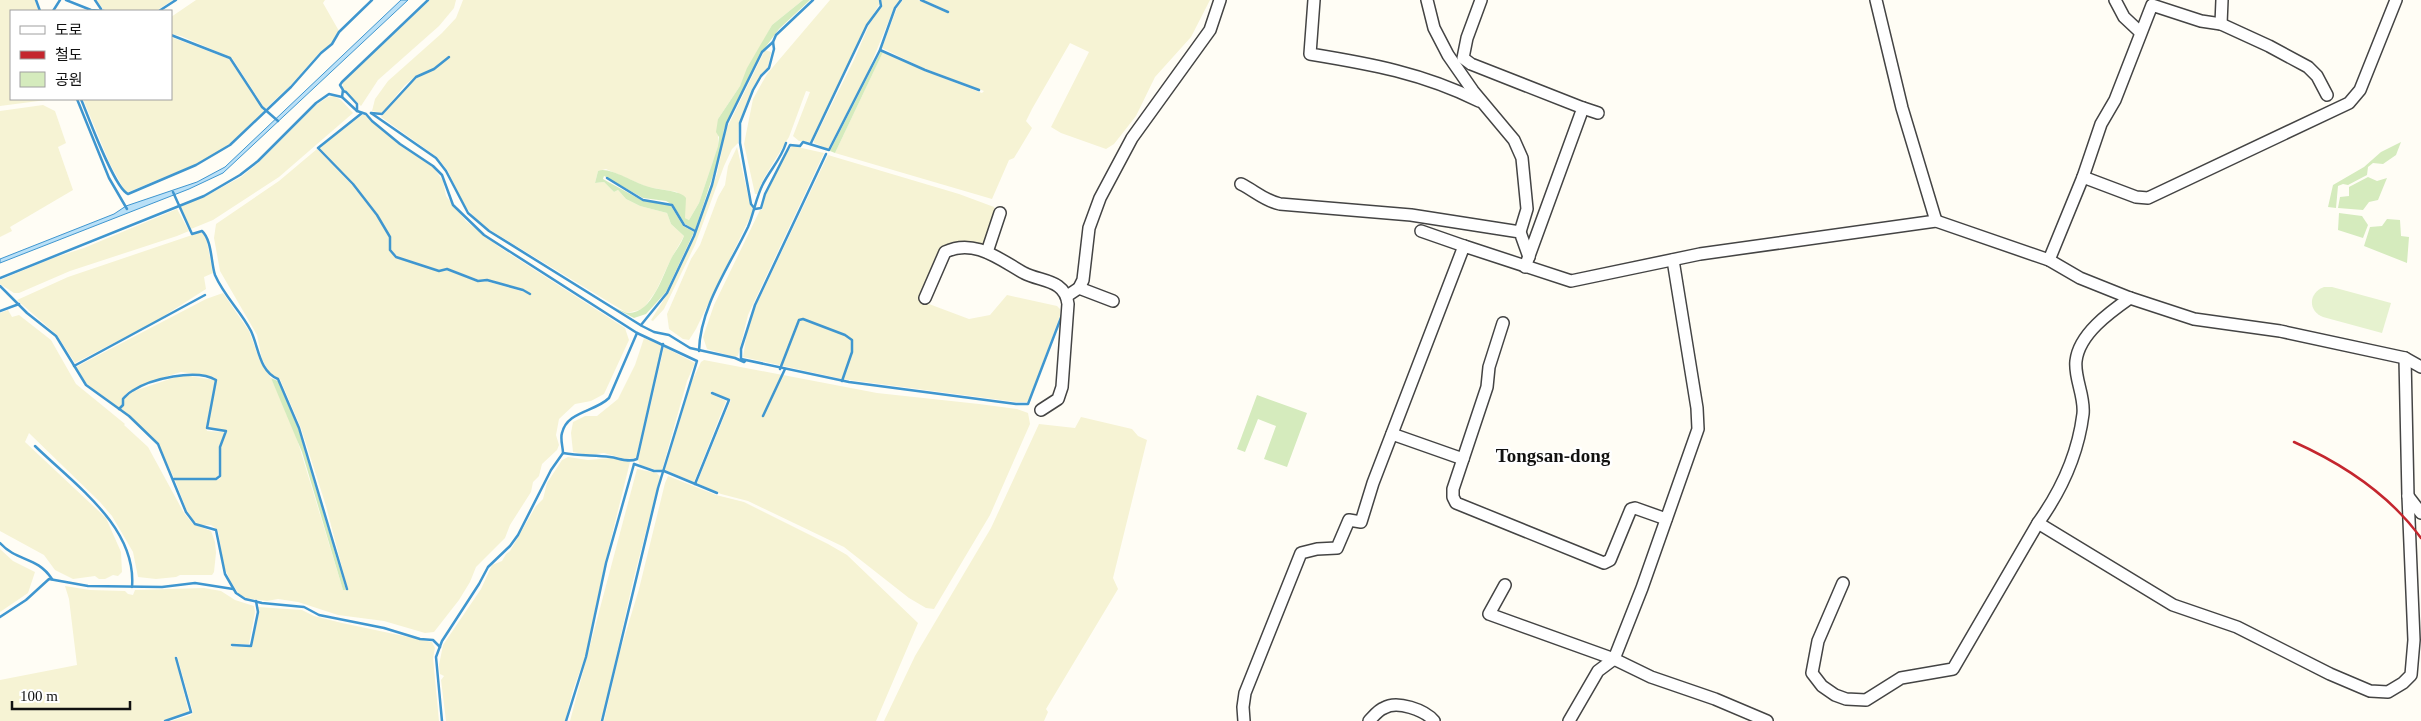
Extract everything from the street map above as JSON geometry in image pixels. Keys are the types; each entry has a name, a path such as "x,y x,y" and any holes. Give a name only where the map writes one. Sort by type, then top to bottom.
{"street":[{"path":"1067,296 1079,288 1086,266 1089,228 1100,198 1132,138 1210,30 1220,0"},
{"path":"1314,0 1310,54 1395,69 1451,87 1483,103"},
{"path":"1427,0 1434,28 1448,55 1483,103 1514,140 1522,158 1527,209 1520,232 1527,262"},
{"path":"1482,0 1466,38 1463,58 1470,64 1598,113"},
{"path":"1876,0 1902,108 1936,221"},
{"path":"2115,0 2124,17 2140,32"},
{"path":"2221,24 2222,0"},
{"path":"2083,177 2136,197 2148,198 2349,103 2360,90 2396,0"},
{"path":"2049,260 2083,177 2101,124 2115,100 2140,32 2152,6 2201,21 2221,24 2308,67 2317,76 2327,94"},
{"path":"1527,262 1583,108"},
{"path":"1241,184 1258,192 1270,202 1280,204 1411,216 1520,232"},
{"path":"987,252 1000,214"},
{"path":"1421,231 1464,246 1527,262 1571,282 1710,252 1936,221 2049,260 2080,278 2130,298 2194,319 2280,331 2405,358 2421,366"},
{"path":"1244,721 1243,707 1246,693 1301,553 1317,549 1337,548 1349,520 1361,522 1392,434 1464,246"},
{"path":"925,298 945,252 966,247 998,256 1025,273 1059,285 1067,296 1062,387 1058,398 1041,410"},
{"path":"1569,721 1598,671 1614,659 1642,588 1698,428 1697,408 1673,260"},
{"path":"1079,288 1113,302"},
{"path":"1843,584 1818,641 1812,673 1822,686 1834,695 1846,699 1866,700 1901,678 1953,669 2064,481 2083,414 2076,361 2080,347 2113,311 2130,298"},
{"path":"1503,323 1489,367 1487,387 1453,489 1453,497 1456,503 1604,563 1610,560 1630,509 1635,508 1666,519"},
{"path":"2038,523 2174,605 2237,627 2330,674 2370,691 2388,692 2403,683 2411,675 2414,640 2405,358"},
{"path":"1392,434 1463,459"},
{"path":"2408,496 2421,512"},
{"path":"1505,585 1489,614 1614,659 1651,677 1715,699 1767,721"},
{"path":"1369,721 1384,707 1408,706 1425,712 1434,721"}],"shaded area":[{"path":"0,0 35,0 38,10 10,10 10,100 46,100 0,106"},
{"path":"96,0 173,0 158,10 103,9"},
{"path":"196,0 325,0 323,3 339,31 332,43 320,52 290,86 265,109 232,58 181,36 172,34 172,16"},
{"path":"430,0 456,0 454,8 439,26 378,80 361,106 344,90 342,83"},
{"path":"463,0 803,0 772,25 740,86 718,119 718,146 699,203 689,220 685,218 685,207 677,192 647,187 606,169 598,171 595,183 604,182 614,192 618,190 626,199 640,206 667,213 671,224 684,236 656,291 643,309 627,313 490,230 476,219 464,205 448,171 437,157 381,117 417,78 435,69 450,56 434,68 416,76 405,85 382,113 372,111 375,99 388,81 456,18"},
{"path":"830,0 878,0 880,3 859,39 811,142 799,141 793,136 810,92 806,91 789,137 764,178 757,194 755,194 744,144 753,99 767,74"},
{"path":"881,0 900,0 894,8 866,76 828,149 814,143 814,140 854,60 869,25 881,7"},
{"path":"903,0 918,0 948,13 949,11 924,0 1210,0 1191,37 1155,77 1136,116 1114,144 1106,149 1061,133 1051,127 1089,52 1070,43 1026,121 1032,128 1014,158 1009,160 992,199 835,153 883,52 925,71 982,93 984,91 921,67 882,48 897,8"},
{"path":"172,37 229,59 264,111 229,144 216,153 196,164 126,193 110,164 83,100 172,100"},
{"path":"765,50 771,52 768,67 752,90 739,123 738,143 732,149 724,166 695,245 664,309 653,321 651,320 668,293 694,236 717,174 726,130"},
{"path":"334,96 341,100 353,113 279,177 213,220 191,229 180,206 204,197 241,177 258,163 316,105 328,97"},
{"path":"43,105 55,111 66,143 58,147 73,190 10,227 12,231 0,237 0,111"},
{"path":"362,115 365,115 400,145 433,167 443,181 446,196 466,221 499,247 625,328 629,340 604,394 591,401 575,404 559,419 556,435 559,445 557,450 542,464 539,476 533,482 531,492 510,525 505,538 476,567 470,582 459,600 434,632 425,633 384,621 338,615 298,602 278,599 267,601 246,598 239,594 224,567 218,530 211,525 200,525 194,521 187,511 175,480 220,479 221,447 227,431 208,428 216,380 214,377 181,372 171,375 129,391 122,398 122,405 119,408 87,384 76,367 206,299 223,293 249,331 260,361 271,378 293,426 343,590 348,590 326,506 301,428 280,379 270,374 262,359 257,335 220,271 214,238 216,224 279,181 317,149 352,185 380,221 377,214 352,182 319,148","holes":["381,223 391,237 391,250 397,256 439,270 447,268 479,280 487,279 523,289 531,294 486,281 478,282 447,270 439,271 396,258 389,250 389,237"]},
{"path":"793,146 824,153 748,315 738,356 734,357 707,349 703,337 714,305 760,210 762,210 767,190 788,150"},
{"path":"737,147 750,204 754,209 696,329 689,340 683,339 669,329 667,314 691,259 700,245 718,197 725,185 728,166"},
{"path":"828,155 959,194 994,207 996,212 983,248 948,247 921,301 969,319 990,315 1007,295 1057,306 1060,309 1060,316 1028,402 842,379 743,357 747,332 756,306"},
{"path":"177,209 189,231 70,271 19,293 14,293 0,284 0,280 53,258 84,248"},
{"path":"202,233 206,237 213,273 204,277 206,289 156,321 75,363 57,335 17,300 68,277"},
{"path":"8,310 12,317 19,315 51,340 76,384 125,424 148,447 184,513 193,524 211,531 216,553 212,575 180,575 156,579 138,577 133,552 112,516 29,433 25,442 106,518 121,552 122,572 118,576 113,575 105,579 99,579 95,576 73,579 55,570 44,555 0,531 0,313"},
{"path":"644,338 662,346 636,458 625,459 604,453 589,455 573,452 571,433 573,422 585,416 597,416 618,399 635,365"},
{"path":"664,347 695,363 687,381 662,470 657,470 640,465 638,460"},
{"path":"704,360 877,393 1017,409 1028,413 1030,424 990,515 934,609 926,608 909,598 844,547 748,501 721,494 697,483 731,400 711,391 711,394 726,401 694,482 665,470 692,381 701,362"},
{"path":"182,375 215,380 206,428 207,431 225,432 219,446 218,478 174,478 158,444 120,409 124,405 123,399 131,392"},
{"path":"1081,417 1132,429 1138,436 1147,440 1113,578 1118,589 1046,709 1048,712 1044,721 884,721 915,656 991,528 1039,424 1075,428"},
{"path":"568,457 588,460 611,458 630,462 605,563 585,657 573,690 565,721 446,721 441,680 444,676 440,674 439,665 443,645 481,589 492,565 502,561 510,551 536,506 543,499 547,483 562,460"},
{"path":"637,469 657,473 660,477 633,581 604,711 600,721 570,721"},
{"path":"668,476 716,495 744,502 847,555 918,623 876,721 604,721 619,655 639,589"},
{"path":"0,549 13,561 35,572 28,593 0,612"},
{"path":"65,586 90,590 125,591 133,595 135,590 204,588 221,591 235,600 254,606 255,612 249,644 231,644 231,647 252,647 259,613 258,607 302,610 314,616 342,623 432,642 435,648 433,658 439,721 171,721 191,715 193,712 177,656 175,657 189,713 160,721 0,721 0,680 77,665 69,599"}],"green space":[{"path":"803,0 810,0 779,29 761,53 724,129 719,157 695,230 685,224 673,205 666,201 643,198 604,176 603,179 643,201 665,203 671,206 683,226 694,232 666,292 646,314 634,318 611,306 627,313 636,312 650,301 684,236 671,224 667,213 640,206 626,199 618,190 614,192 604,182 595,183 598,171 608,171 646,186 683,195 686,198 685,218 689,220 699,203 718,146 719,137 716,132 718,119 740,86 747,68 772,25"},
{"path":"881,51 883,52 835,153 830,151"},
{"path":"2401,142 2396,155 2383,164 2373,163 2368,167 2367,175 2348,185 2338,186 2336,208 2328,207 2333,185 2364,167 2381,152"},
{"path":"2368,177 2377,181 2387,178 2378,200 2369,202 2363,210 2338,208 2340,197 2349,196 2349,187"},
{"path":"2339,213 2362,216 2368,225 2363,238 2338,230"},
{"path":"2387,219 2400,220 2401,236 2409,237 2407,263 2364,246 2370,227 2382,226"},
{"path":"2324,287 2332,287 2391,303 2382,333 2318,314 2312,302 2315,293"},
{"path":"271,378 278,381 298,428 346,590 343,590 302,452"},
{"path":"1257,395 1307,413 1287,467 1264,459 1276,426 1258,419 1245,452 1237,449"}],"water":[{"path":"401,0 408,0 223,173 189,189 0,263 0,259 114,214 126,206 197,182 225,167"}],"waterway":[{"path":"36,0 40,10"},
{"path":"54,10 60,0"},
{"path":"66,0 91,10"},
{"path":"95,0 101,9"},
{"path":"161,10 176,0"},
{"path":"81,100 109,166 122,189 128,194 196,165 230,145 291,87 321,53 332,44 339,32 372,0"},
{"path":"0,278 204,196 240,175 258,161 316,103 329,94 342,97 343,90 340,85 342,82 428,0"},
{"path":"813,0 776,35 769,68 761,76 753,90 740,123 740,143 751,204 755,209 761,208 765,194 790,145 800,146 803,142 829,150 880,50 895,8 901,0"},
{"path":"811,143 867,25 881,6 880,0"},
{"path":"921,0 948,12"},
{"path":"172,35 230,58 262,107 278,121"},
{"path":"641,325 667,293 694,236 712,185 727,123 762,52 773,42"},
{"path":"880,50 925,70 979,90"},
{"path":"371,113 382,114 416,77 434,69 449,57"},
{"path":"343,91 357,104 357,111"},
{"path":"342,97 357,111 366,114 400,144 433,166 442,175 453,205 484,235 637,333 697,361 658,488 602,721"},
{"path":"77,100 109,178 127,209"},
{"path":"362,113 318,148 353,184 377,215 390,237 390,250 396,257 439,271 447,269 478,281 487,280 523,290 530,294"},
{"path":"371,113 436,158 446,171 468,213 489,231 642,326 654,332 669,335 690,348 745,361"},
{"path":"699,351 704,319 710,303 748,227 761,189 786,143"},
{"path":"826,154 755,305 741,349 741,359 849,382 1028,404 1062,315"},
{"path":"607,178 643,200 672,205 684,225 695,231"},
{"path":"173,192 192,234 202,231 208,240 215,275 219,283 251,331 263,365 267,371 278,379 299,428 347,589"},
{"path":"0,286 27,313 56,336 86,385 129,416 158,444 186,512 195,524 216,530 225,574 236,593 245,599 262,603 304,607 319,615 384,628 420,639 433,640 440,647"},
{"path":"74,366 205,295"},
{"path":"0,311 19,304"},
{"path":"780,369 799,320 803,319 845,335 852,340 852,352 842,381"},
{"path":"442,721 436,657 442,641 488,567 510,546 518,535 551,470 563,453 561,435 569,420 609,398 637,333"},
{"path":"563,453 627,460 637,459 663,344"},
{"path":"763,416 785,369"},
{"path":"119,409 123,405 123,399 129,393 161,379 173,376 197,375 216,380 207,428 226,431 220,447 220,476 216,479 174,479"},
{"path":"695,484 729,400 712,393"},
{"path":"35,446 84,491 114,526 124,545 131,565 132,587"},
{"path":"634,464 654,471 664,471 717,493"},
{"path":"566,721 586,657 606,563 634,464"},
{"path":"0,543 6,549 40,566 52,579"},
{"path":"0,617 26,600 49,579 88,586 162,587 195,583 233,589"},
{"path":"232,645 251,646 258,612 256,601"},
{"path":"165,721 191,712 176,658"}],"railway":[{"path":"2294,442 2347,470 2380,494 2421,538"}],"district":[{"name":"Tongsan-dong","path":"1553,455"}]}
